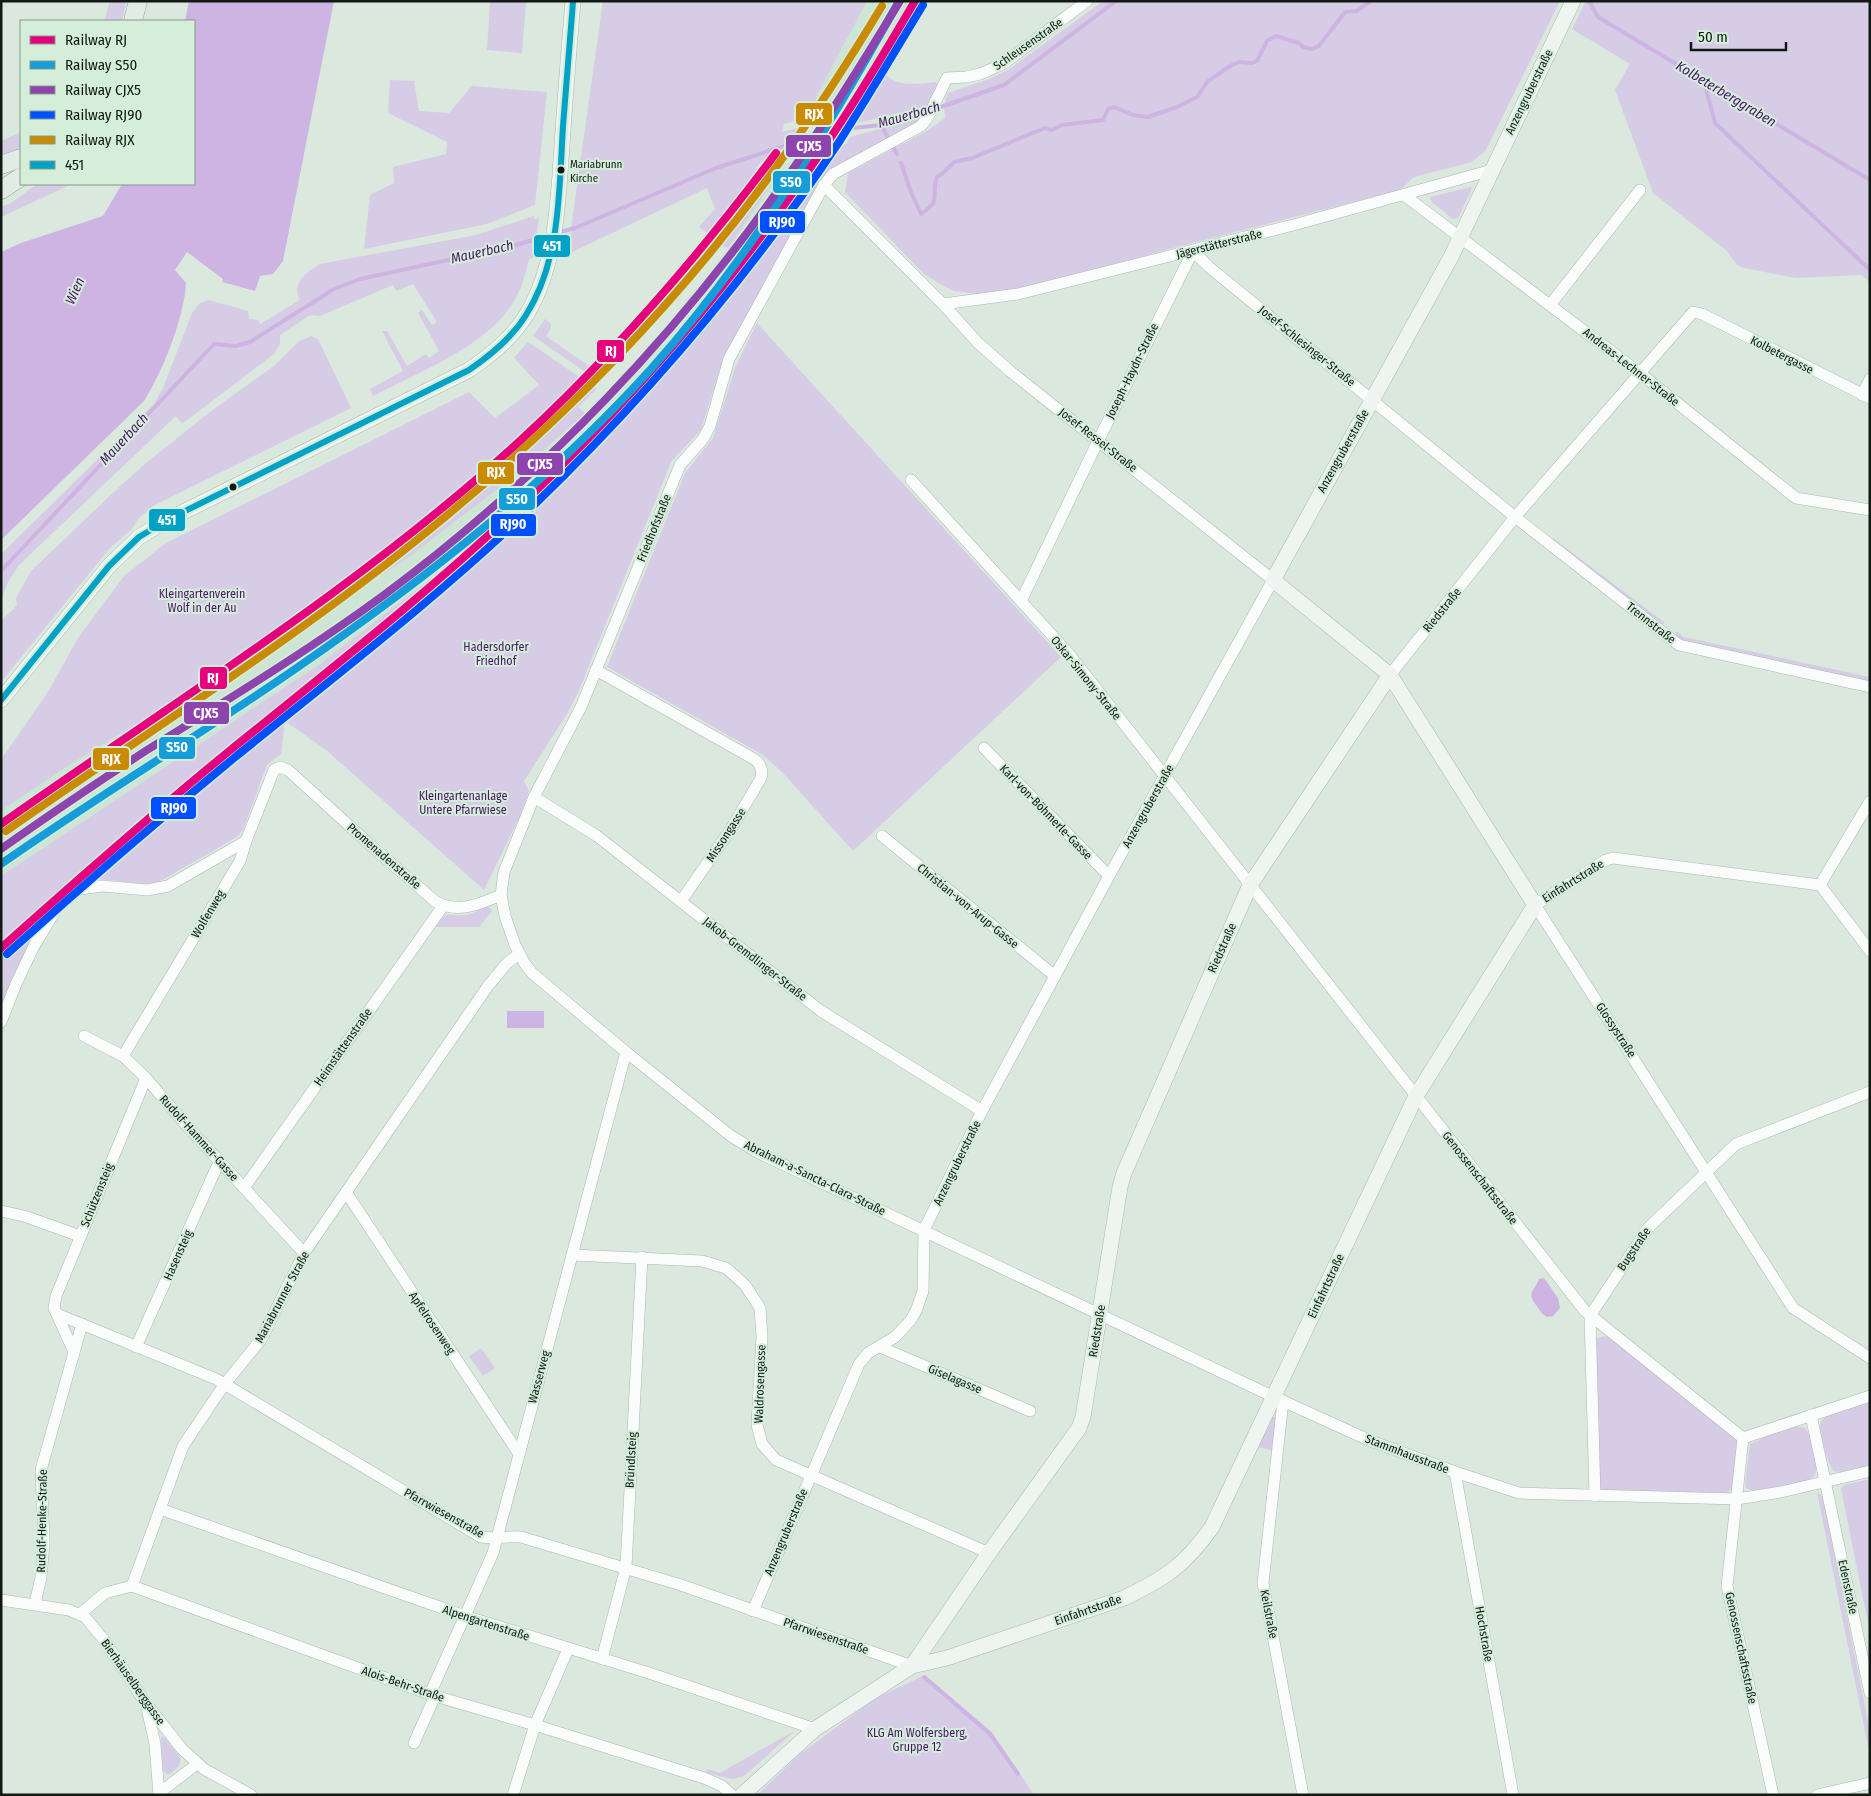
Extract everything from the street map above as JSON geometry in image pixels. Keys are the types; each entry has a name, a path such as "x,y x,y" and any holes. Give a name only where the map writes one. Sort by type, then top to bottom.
{"main road":[{"path":"133,20 138,1"},
{"path":"1,165 20,158"},
{"path":"1,190 20,178"}],"street":[{"path":"1,700 109,566 139,537 169,519 469,370 492,354 512,334 531,306 543,280 552,250 573,1"},
{"name":"Schleusenstraße","path":"833,174 921,126 928,117 947,78 980,74 1003,64 1087,1"},
{"name":"Anzengruberstraße","path":"752,1610 859,1364 868,1353 889,1342 903,1330 910,1322 921,1301 924,1284 924,1230 982,1111 1054,976 1460,238 1573,1"},
{"name":"Jägerstätterstraße","path":"943,304 1018,294 1192,251 1492,170"},
{"name":"Friedhofstraße","path":"497,897 504,872 534,798 581,707 680,466 703,439 710,426 729,359 824,185 833,174"},
{"name":"Josef-Ressel-Straße","path":"824,185 943,304 978,343 1390,675"},
{"path":"1550,305 1640,190"},
{"name":"Andreas-Lechner-Straße","path":"1404,195 1641,374 1796,498 1870,510"},
{"name":"Josef-Schlesinger-Straße","path":"1192,251 1515,517"},
{"name":"Joseph-Haydn-Straße","path":"1021,601 1192,251"},
{"name":"Riedstraße","path":"912,1666 989,1553 1079,1428 1084,1418 1124,1173 1250,886 1390,675 1515,517 1693,312"},
{"name":"Kolbetergasse","path":"1693,312 1702,314 1866,396"},
{"path":"1866,396 1870,379"},
{"name":"Oskar-Simony-Straße","path":"911,480 1069,654 1250,886"},
{"name":"Trennstraße","path":"1515,517 1679,645 1870,687"},
{"name":"Missongasse","path":"596,670 754,759 761,766 761,778 732,829 681,901"},
{"name":"Glossystraße","path":"1390,675 1793,1308 1870,1358"},
{"name":"Karl-von-Böhmerle-Gasse","path":"984,748 1109,876"},
{"name":"Wolfenweg","path":"123,1056 240,861 274,770 280,767"},
{"name":"Promenadenstraße","path":"280,767 288,770 377,851 443,906"},
{"name":"Jakob-Gremdlinger-Straße","path":"534,798 598,836 821,1011 982,1111"},
{"path":"1870,801 1820,885 1870,951"},
{"name":"Christian-von-Arup-Gasse","path":"882,836 1054,976"},
{"path":"1,1022 34,946 63,898 80,889 102,886 147,890 168,886 246,841"},
{"name":"Einfahrtstraße","path":"742,1795 815,1729 912,1666 947,1658 1124,1598 1152,1585 1173,1572 1188,1558 1212,1527 1278,1399 1416,1096 1535,905 1606,860 1613,858 1820,885"},
{"name":"Genossenschaftsstraße","path":"1250,886 1590,1316 1743,1438 1727,1586 1773,1795"},
{"path":"443,906 463,908 497,897"},
{"name":"Abraham-a-Sancta-Clara-Straße","path":"497,897 519,954 539,980 731,1136 759,1153 1100,1314"},
{"name":"Heimstättenstraße","path":"244,1188 443,906"},
{"name":"Mariabrunner Straße","path":"132,1586 183,1446 224,1385 262,1338 304,1253 488,986 507,963 519,954"},
{"name":"Rudolf-Hammer-Gasse","path":"84,1036 123,1056 146,1078 304,1253"},
{"name":"Wasserweg","path":"414,1743 465,1616 493,1553 626,1052"},
{"name":"Schützensteig","path":"57,1314 54,1308 56,1296 146,1078"},
{"name":"Bugstraße","path":"1590,1316 1648,1228 1738,1144 1870,1092"},
{"name":"Hasensteig","path":"136,1348 220,1162"},
{"name":"Apfelrosenweg","path":"346,1192 519,1454"},
{"path":"1,1211 24,1216 80,1236"},
{"name":"Waldrosengasse","path":"572,1255 702,1261 726,1268 745,1285 760,1308 762,1337 757,1425 762,1444 776,1460 989,1553"},
{"name":"Bründlsteig","path":"602,1659 626,1568 642,1258"},
{"path":"57,1314 74,1352"},
{"name":"Pfarrwiesenstraße","path":"57,1314 216,1380 482,1537 497,1539 509,1536 520,1537 626,1568 681,1585 912,1666"},
{"name":"Stammhausstraße","path":"1100,1314 1278,1399 1371,1440 1455,1472 1518,1493 1737,1499 1826,1482 1870,1471"},
{"path":"1590,1316 1595,1496"},
{"name":"Rudolf-Henke-Straße","path":"35,1604 40,1585 43,1560 44,1530 41,1470 82,1324"},
{"name":"Giselagasse","path":"880,1347 1030,1411"},
{"path":"1743,1438 1870,1396"},
{"name":"Keilstraße","path":"1278,1399 1263,1583 1303,1795"},
{"name":"Edenstraße","path":"1811,1416 1870,1693"},
{"name":"Hochstraße","path":"1455,1472 1514,1795"},
{"name":"Alpengartenstraße","path":"160,1509 465,1616 652,1674 815,1729"},
{"path":"1,1600 69,1610 80,1614 106,1593 132,1586"},
{"name":"Alois-Behr-Straße","path":"132,1586 433,1695 535,1724 704,1778 722,1786 732,1795"},
{"name":"Bierhäuselberggasse","path":"80,1614 90,1622 104,1640 145,1702 170,1735 197,1764 251,1795"},
{"path":"513,1795 535,1724 568,1649"},
{"path":"145,1702 154,1744 159,1794"},
{"path":"159,1794 197,1764"},
{"path":"1817,1795 1870,1783"}],"shaded area":[{"path":"867,1 908,1 852,101 847,106 816,115 816,97"},
{"path":"818,154 767,234 720,299 652,381 563,470 472,547 320,664 1,876 1,811 71,764 404,561 517,474 585,413 639,357 715,265 786,163"}],"green space":[{"path":"110,1 127,1 122,20 104,20"},
{"path":"490,1 526,2 522,53 487,50"},
{"path":"603,1 867,1 816,97 816,115 784,124 782,132 811,124 792,155 760,163 756,168 758,171 786,163 728,248 699,227 715,209 707,188 570,253 572,221"},
{"path":"908,1 915,1 882,65 885,73 897,81 912,84 936,82 938,86 927,107 839,127"},
{"path":"1103,1 1560,1 1486,150 1472,162 1414,177 1400,190 1049,282 984,295 954,291 940,284 923,273 845,192 848,173 925,132 945,118 944,105 948,93 989,79 1008,70"},
{"path":"1586,1 1870,1 1870,283 1862,275 1796,278 1744,268 1737,265 1727,251 1653,193 1615,90 1630,64 1572,29"},
{"path":"390,80 414,81 419,111 449,113 472,86 547,92 535,205 487,224 364,249 370,195 394,183 393,167 446,154 447,142 388,113"},
{"path":"920,118 914,127 830,170 824,176 724,356 701,430 671,462 578,693 567,714 524,781 529,791 520,816 484,890 326,750 285,721 281,754 267,765 243,830 237,837 159,882 148,884 97,879 79,882 59,892 29,945 1,1007 1,876 320,664 472,547 563,470 652,381 720,299 767,234 818,154 846,144 850,137"},
{"path":"20,132 20,152 9,155 1,153 1,141"},
{"path":"36,185 70,185 1,217 1,207 11,203"},
{"path":"1471,187 1472,189 1458,218 1453,219 1431,201 1430,197"},
{"path":"534,216 534,219 539,218 533,258 529,259 522,283 511,306 485,334 448,358 373,396 370,389 403,371 382,331 387,331 407,366 426,354 429,358 439,351 418,313 422,310 432,325 437,322 413,284 396,291 393,285 320,316 310,315 280,335 280,344 274,354 182,424 176,416 19,565 8,582 1,599 1,554 154,404 163,388 192,313 200,303 209,300 248,311 249,319 258,320 260,324 300,300 297,289 301,279 320,264 476,235"},
{"path":"545,319 551,324 551,328 546,336 589,366 593,361 597,360 605,368 594,378 533,336"},
{"path":"757,323 1061,657 853,851 782,772 763,755 607,667 685,473 713,438 735,368"},
{"path":"312,336 318,339 351,408 153,506 139,518 132,529 109,549 1,682 1,621 17,605 16,598 31,571 146,463 211,411 274,366 299,341"},
{"name":"Kleingartenverein Wolf in der Au","path":"528,342 597,389 578,407 585,413 517,474 404,561 71,764 1,811 2,758 48,692 78,638 124,576 166,543 469,392 495,418 539,385 514,358"},
{"path":"1553,538 1665,623 1662,625 1553,540"},
{"path":"1676,631 1684,637 1870,677 1870,682 1683,641 1675,636"},
{"path":"489,907 492,911 479,927 435,927 446,915 460,916 476,912"},
{"path":"1604,1336 1611,1338 1734,1437 1737,1443 1733,1488 1726,1494 1601,1490 1598,1485 1596,1340"},
{"path":"481,1348 495,1368 483,1376 469,1356"},
{"path":"1870,1401 1870,1466 1842,1472 1834,1471 1829,1463 1823,1443 1821,1421 1826,1416"},
{"path":"1272,1416 1277,1418 1274,1451 1258,1447"},
{"path":"1795,1426 1805,1428 1809,1436 1816,1462 1814,1476 1808,1481 1756,1491 1747,1489 1745,1485 1750,1444"},
{"path":"1870,1479 1870,1633 1841,1489 1844,1485"},
{"path":"1817,1492 1823,1497 1870,1731 1870,1756"},
{"name":"KLG Am Wolfersberg, Gruppe 12","path":"925,1675 992,1732 1034,1795 757,1795 800,1754 876,1698"},
{"path":"796,1730 744,1776 733,1779 706,1773 707,1769 720,1773"},
{"path":"162,1737 165,1738 181,1758 179,1766 170,1774 163,1771"}],"water":[{"name":"Wien","path":"189,1 334,1 283,261 273,274 260,276 255,291 222,282 223,279 187,252 175,270 186,283 177,328 165,360 144,401 1,540 1,252 21,243 103,216 121,185 195,185 195,20 185,20"},
{"path":"507,1011 544,1011 544,1028 507,1028"},
{"path":"1544,1278 1558,1298 1560,1308 1553,1316 1547,1317 1543,1315 1532,1297 1532,1292 1539,1279"}],"waterway":[{"name":"Mauerbach","path":"935,109 1004,85 1116,1"},
{"path":"901,163 921,214 934,201 937,177 954,162 972,158 1045,128 1052,130 1062,125 1103,120 1108,109 1114,107 1133,115 1148,117 1177,107 1197,97 1207,82 1230,66 1239,62 1252,63 1257,61 1267,41 1276,36 1312,49 1319,46 1345,12 1356,11 1371,1"},
{"name":"Kolbeterberggraben","path":"1589,1 1598,17 1870,180"},
{"path":"1704,81 1715,123 1870,270"},
{"name":"Mauerbach","path":"557,233 575,228 716,168 834,130 881,125 929,111"},
{"path":"881,125 897,154"},
{"name":"Mauerbach","path":"1,571 214,344 236,346 250,342 334,289 360,279 509,247 550,235"},
{"path":"924,1677 990,1734 1018,1774"}],"rail line":[{"name":"S50","path":"1,864 261,692 392,600 483,528 570,451 651,369 687,327 754,238 844,98 899,1"},
{"name":"CJX5","path":"1,849 147,750 267,675 355,616 443,549 500,501 554,451 658,343 752,227 795,166 862,64 900,1"},
{"name":"RJ","path":"1,948 171,800 452,568 523,503 608,418 688,329 762,235 842,120 915,1"},
{"name":"RJ90","path":"7,954 176,806 459,574 573,467 694,334 769,240 839,142 923,5"},
{"name":"RJX","path":"6,831 223,683 383,567 434,526 532,441 624,350 710,252 751,201 801,132 882,6"},
{"name":"RJ","path":"1,824 268,640 398,543 461,492 522,439 591,372 687,266 776,153"}],"transit line":[{"name":"451","path":"1,700 109,566 139,537 169,519 469,370 508,339 526,315 537,294 552,248 559,199 573,1"}],"place":[{"name":"Mariabrunn Kirche","path":"561,170"}],"park label":[{"name":"Hadersdorfer Friedhof","path":"496,654"},
{"name":"Kleingartenanlage Untere Pfarrwiese","path":"463,803"}]}
